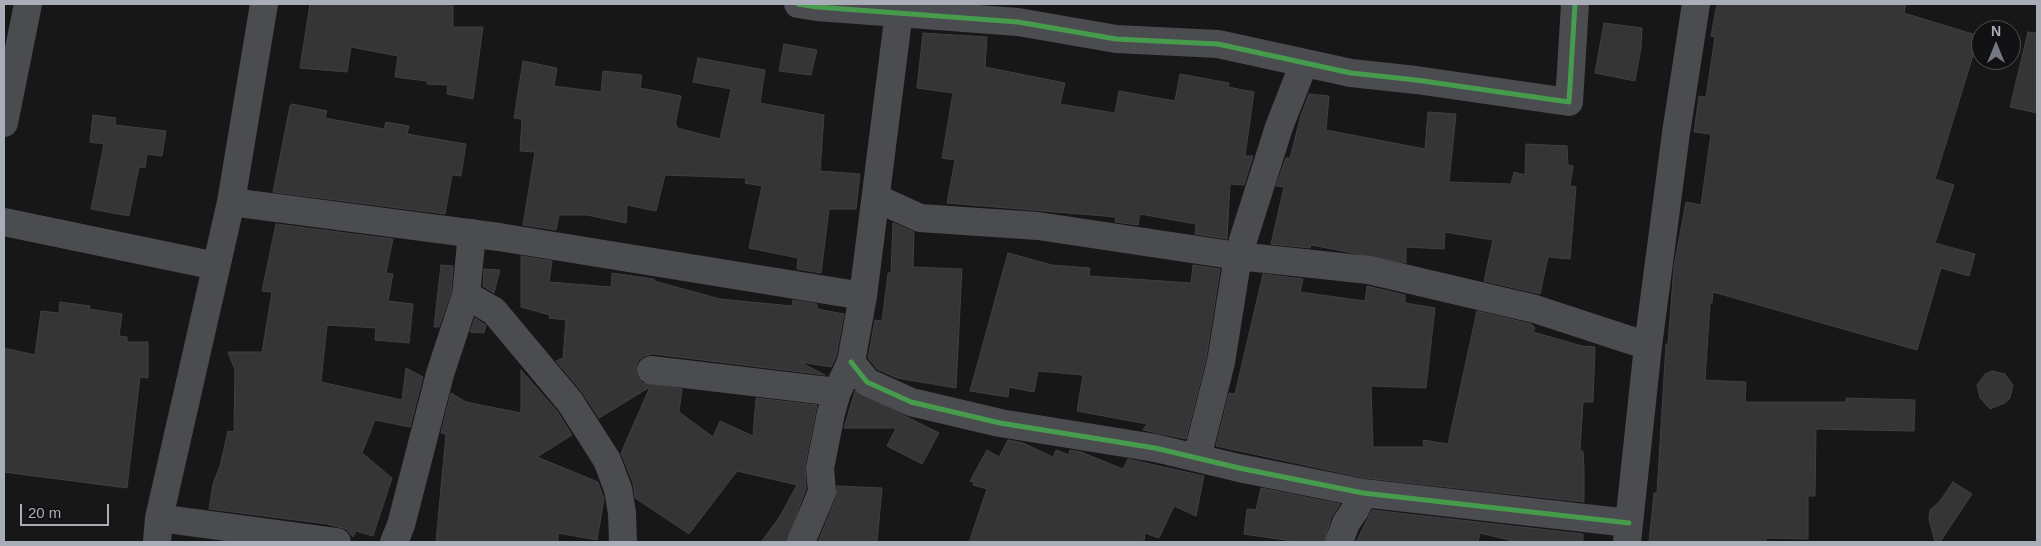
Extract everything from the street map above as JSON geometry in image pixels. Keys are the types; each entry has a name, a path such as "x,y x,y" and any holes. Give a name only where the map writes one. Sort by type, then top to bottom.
{"street":[{"path":"4,123 28,4"},
{"path":"264,4 231,202 158,530 337,542"},
{"path":"798,4 817,8 899,9 1018,22 1116,39 1218,44 1351,73 1416,80 1568,102 1575,4"},
{"path":"851,362 867,382 911,402 1000,423 1155,448 1363,493 1628,532 1648,346 1676,133 1696,4"},
{"path":"801,542 822,492 820,468 837,392 851,362 863,296 899,9"},
{"path":"1197,458 1222,362 1238,256 1279,127 1304,63"},
{"path":"876,198 920,218 1038,226 1238,256 1370,270 1415,279 1535,310 1648,346"},
{"path":"231,202 472,233 863,296"},
{"path":"4,222 216,266"},
{"path":"394,542 401,526 440,374 466,295 472,233"},
{"path":"466,295 494,311 575,410 607,460 618,489 622,513 623,542"},
{"path":"651,370 837,392"},
{"path":"1339,542 1346,523 1363,493"}],"building":[{"path":"310,4 453,4 453,27 483,27 473,99 447,94 448,85 427,84 427,81 395,77 398,56 351,47 347,72 300,68"},
{"path":"1717,4 1906,4 1904,13 1971,34 1971,62 1935,179 1954,185 1935,243 1975,254 1969,276 1941,268 1917,350 1713,292 1712,303 1710,303 1705,380 1746,382 1745,402 1846,402 1846,398 1915,400 1914,431 1816,429 1815,496 1808,496 1808,539 1766,538 1766,542 1649,542 1654,493 1657,493 1666,344 1668,344 1674,266 1686,202 1701,205 1711,134 1694,132 1699,96 1706,97 1715,37 1711,36"},
{"path":"1604,23 1642,28 1641,48 1635,81 1595,73"},
{"path":"2028,32 2037,33 2037,113 2010,107 2019,70 2021,70 2021,61"},
{"path":"923,33 987,37 985,67 1065,83 1060,104 1115,113 1119,91 1175,101 1180,74 1229,83 1228,87 1254,92 1245,156 1253,156 1244,185 1230,184 1227,239 1195,234 1196,224 1140,214 1138,225 1115,222 1116,217 947,203 955,160 942,158 953,93 917,88"},
{"path":"784,44 817,50 811,75 779,71"},
{"path":"698,58 765,70 760,103 824,115 820,171 860,174 856,209 829,209 821,273 797,269 798,258 749,248 762,186 745,183 746,178 665,175 656,211 627,205 626,223 587,215 559,215 556,230 523,225 535,152 520,151 522,119 514,118 523,61 557,68 554,86 601,92 603,71 642,75 640,88 681,96 675,125 677,125 677,128 720,139 731,89 693,82"},
{"path":"1309,94 1329,96 1326,130 1425,149 1428,112 1456,114 1449,182 1511,184 1514,172 1525,175 1526,144 1567,146 1568,165 1573,166 1570,186 1576,187 1570,259 1548,257 1540,294 1484,281 1493,240 1445,232 1444,249 1406,247 1406,263 1311,245 1310,248 1271,244 1284,187 1276,186 1286,158 1290,158 1301,115"},
{"path":"292,104 327,111 325,118 384,129 386,122 409,126 407,134 466,144 461,176 452,175 445,214 273,192 290,106"},
{"path":"93,115 116,118 115,125 166,131 162,156 147,154 145,168 139,167 129,216 91,209 104,144 90,142"},
{"path":"893,223 914,232 913,267 962,269 956,388 897,378 877,369 868,358 875,320 882,321 888,273 891,273"},
{"path":"276,224 393,239 386,273 393,274 388,301 413,304 409,343 375,340 376,328 327,325 321,382 402,400 406,368 423,377 410,427 375,420 362,453 392,478 373,536 356,531 353,537 346,529 327,524 209,509 213,484 220,466 228,431 234,432 235,370 228,352 262,352 272,292 262,291"},
{"path":"1008,253 1052,265 1090,268 1089,276 1191,283 1193,265 1220,269 1206,359 1186,439 1143,430 1147,424 1077,411 1083,375 1038,371 1034,392 1009,387 1008,397 970,391"},
{"path":"521,256 552,261 549,282 611,287 612,273 654,279 654,281 720,299 792,306 793,300 817,304 817,309 844,314 836,357 831,367 800,362 825,375 653,354 644,356 638,361 636,368 637,376 642,383 682,389 679,412 713,437 720,421 753,436 756,398 817,405 805,465 806,489 786,542 761,542 779,518 797,485 737,471 689,534 635,498 633,483 621,453 650,387 599,418 582,392 556,361 563,358 566,320 549,318 550,315 521,307"},
{"path":"441,265 453,266 451,292 439,327 434,327"},
{"path":"484,269 500,270 494,293 483,286"},
{"path":"1263,274 1303,279 1300,292 1365,301 1367,286 1405,295 1405,303 1435,308 1426,388 1371,386 1373,447 1424,447 1423,440 1448,444 1477,311 1531,324 1535,328 1533,332 1582,346 1595,347 1593,402 1583,402 1580,451 1583,451 1584,502 1365,478 1216,446 1229,393 1235,394"},
{"path":"60,302 90,306 89,309 122,314 119,336 127,337 127,342 148,342 148,378 140,377 127,488 4,472 4,348 35,355 41,311 59,313"},
{"path":"475,318 486,325 484,333 470,332"},
{"path":"521,370 557,411 572,435 537,457 598,482 604,499 597,540 558,533 558,542 436,542 446,434 441,433 451,393 466,402 521,413"},
{"path":"1992,371 2005,374 2013,385 2010,398 2005,403 1990,409 1980,398 1977,385 1985,374"},
{"path":"855,391 939,433 922,464 887,446 896,428 844,428"},
{"path":"1008,440 1023,443 1053,457 1056,450 1069,455 1070,450 1081,452 1123,469 1128,459 1204,476 1196,516 1174,506 1159,538 1145,533 1144,542 969,542 987,489 973,485 974,482 970,481 987,450 999,457"},
{"path":"1953,482 1972,494 1940,542 1935,542 1929,519 1930,510 1940,501"},
{"path":"837,486 882,488 877,542 818,542 836,498"},
{"path":"1261,488 1340,504 1331,518 1324,542 1298,542 1244,534 1247,509 1256,510"},
{"path":"1372,510 1583,534 1583,542 1517,542 1480,533 1478,542 1356,542"}],"cycle path":[{"path":"798,4 1018,22 1116,39 1218,44 1351,73 1416,80 1569,102 1575,4"},
{"path":"851,362 867,382 911,402 1000,423 1155,448 1239,468 1363,493 1629,523"}]}
